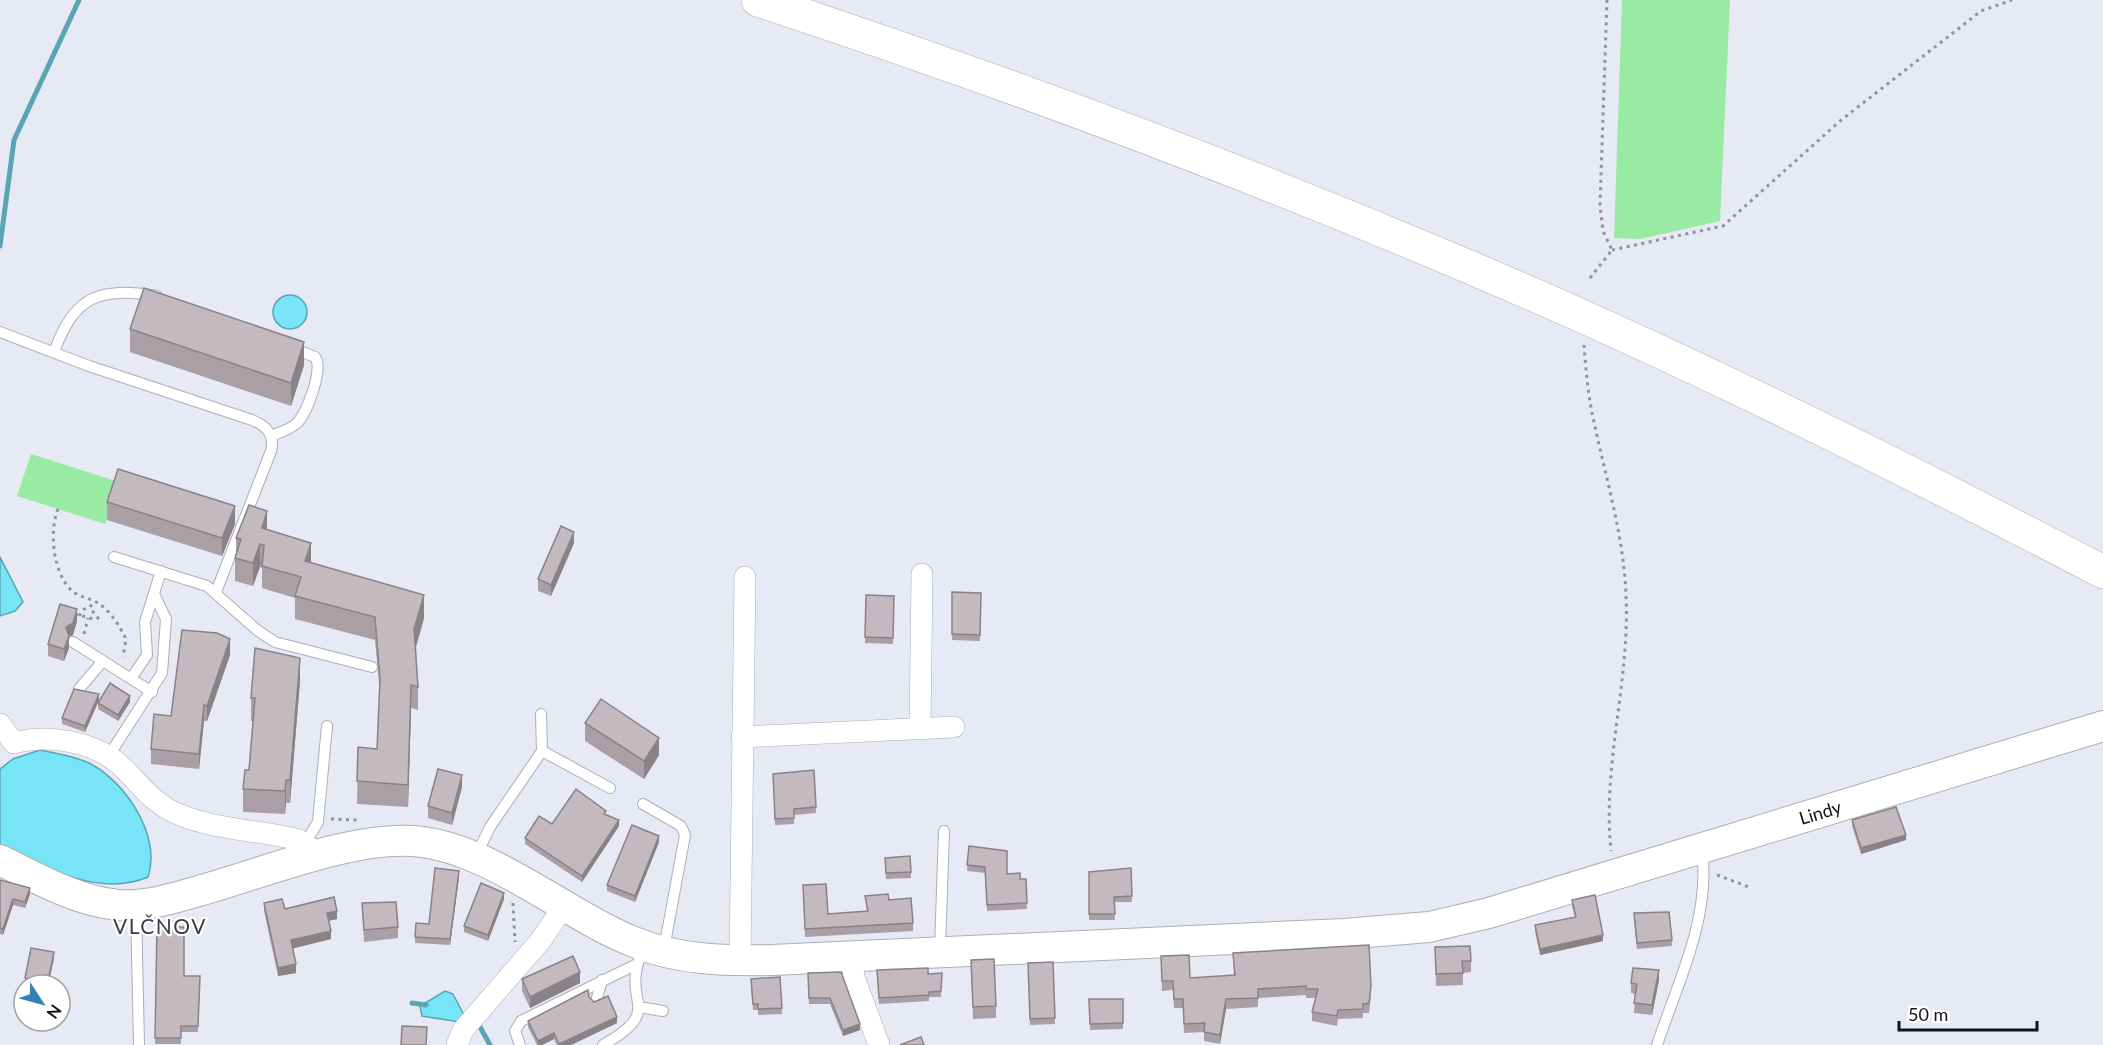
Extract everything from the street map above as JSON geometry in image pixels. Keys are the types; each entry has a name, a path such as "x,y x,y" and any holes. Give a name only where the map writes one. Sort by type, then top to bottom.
{"main road":[{"path":"759,0 999,82 1159,141 1465,265 1753,395 1914,474 2103,572"}],"street":[{"path":"920,729 922,574"},
{"path":"740,960 746,577"},
{"path":"0,724 7,747 47,739 79,745 108,756 144,793 178,815 309,850"},
{"name":"Lindy","path":"0,860 77,895 102,902 135,905 171,898 309,850 412,841 442,846 475,858 648,954 696,958 740,960 851,957 1396,931 1489,913 1616,875 1703,860 1940,777 2103,726"},
{"path":"742,737 954,727"},
{"path":"466,1029 541,940 564,906"},
{"path":"851,957 854,977 879,1045"}],"lane":[{"path":"54,352 70,318 95,296 110,292 123,292 166,299"},
{"path":"0,332 252,420 265,427 272,435 273,445 269,458 216,592"},
{"path":"272,435 294,426 303,416 319,365 315,357 276,342"},
{"path":"114,557 198,582 216,592 257,630 275,642 372,667"},
{"path":"132,677 147,655 145,622 161,571"},
{"path":"108,756 152,692 162,673 166,619 155,596"},
{"path":"73,642 85,647 102,662 132,677 152,692"},
{"path":"148,647 164,649"},
{"path":"79,689 102,662"},
{"path":"475,858 490,827 542,751 541,714"},
{"path":"309,850 318,822 327,726"},
{"path":"542,751 610,788"},
{"path":"603,1045 631,1026 639,1007 648,954 685,835 681,826 643,804"},
{"path":"940,953 944,831"},
{"path":"1657,1045 1700,917 1703,860"},
{"path":"135,905 138,930 139,1045"},
{"path":"520,1045 515,1030 521,1021 648,954"},
{"path":"596,1001 602,980"},
{"path":"639,1007 663,1011"}],"path":[{"path":"1607,0 1600,204 1603,231 1612,250"},
{"path":"1590,278 1612,250 1723,226 1840,121 1981,12 2012,0"},
{"path":"1584,345 1593,418 1619,536 1626,597 1624,661 1610,784 1610,837 1616,875"},
{"path":"58,509 54,538 62,576 74,592 109,612 126,639 125,650 117,670"},
{"path":"90,608 93,601"},
{"path":"72,613 93,620 98,618 90,608"},
{"path":"79,616 84,609 90,608"},
{"path":"1703,860 1749,887"}],"green space":[{"path":"1622,0 1730,0 1720,221 1640,239 1614,238"},
{"path":"31,454 119,482 105,524 17,496"}],"water":[{"path":"290,295 302,300 307,312 302,324 290,329 278,324 273,312 278,300"},
{"path":"0,557 23,602 15,611 0,616"},
{"path":"40,750 89,763 102,771 127,796 137,811 150,844 151,861 148,877 129,883 91,882 53,871 0,846 0,769 13,759"},
{"path":"445,991 453,994 466,1019 460,1022 422,1016 420,1006"}],"building":[{"path":"144,288 304,342 291,383 130,329"},
{"path":"118,469 235,506 222,538 107,502"},
{"path":"249,505 267,511 262,528 311,543 305,561 424,595 414,629 418,687 411,685 408,785 357,781 358,747 377,749 380,680 375,617 295,596 301,577 262,566 264,545 260,544 253,563 235,558 241,539 236,538"},
{"path":"561,526 574,532 551,585 538,579"},
{"path":"952,592 981,593 980,635 952,634"},
{"path":"866,595 894,596 893,638 865,637"},
{"path":"60,604 77,609 73,623 66,627 69,636 64,649 48,644"},
{"path":"182,630 217,633 230,639 207,706 204,705 199,754 151,749 154,714 171,716"},
{"path":"255,648 300,658 290,780 286,780 285,791 243,789 245,770 249,770 255,698 251,698"},
{"path":"110,683 130,696 118,715 98,703"},
{"path":"74,689 99,694 85,726 62,718"},
{"path":"601,699 659,738 644,761 585,723"},
{"path":"438,769 462,775 452,813 428,806"},
{"path":"814,770 816,807 794,809 794,818 775,819 773,774"},
{"path":"576,789 606,811 604,814 619,820 582,876 525,838 539,816 552,824"},
{"path":"1896,807 1906,835 1861,848 1852,820"},
{"path":"632,825 659,836 635,896 607,885"},
{"path":"969,846 1007,851 1007,874 1020,873 1020,879 1026,879 1027,903 987,905 985,867 967,865"},
{"path":"910,856 911,872 886,873 885,858"},
{"path":"435,868 459,871 450,939 415,937 416,923 429,924"},
{"path":"1131,868 1132,896 1114,897 1115,914 1089,914 1089,872"},
{"path":"0,880 30,888 25,902 13,899 3,929 0,928"},
{"path":"481,883 504,893 488,935 464,926"},
{"path":"826,884 828,914 868,911 865,896 888,894 889,900 911,898 913,923 805,929 803,885"},
{"path":"1595,895 1603,935 1540,949 1535,925 1576,917 1572,900"},
{"path":"334,897 337,911 327,913 331,931 291,940 296,964 278,968 264,903 282,899 285,909"},
{"path":"396,902 398,927 364,930 362,903"},
{"path":"1669,912 1672,940 1637,943 1634,913"},
{"path":"157,927 184,927 184,976 200,976 198,1026 181,1026 181,1038 155,1038"},
{"path":"1369,945 1371,986 1369,1003 1363,1004 1363,1009 1338,1010 1337,1016 1312,1012 1318,989 1306,989 1306,986 1258,989 1258,998 1226,999 1220,1035 1204,1032 1205,1023 1184,1024 1183,999 1174,999 1173,981 1162,981 1161,956 1189,955 1190,978 1235,975 1233,953"},
{"path":"1470,946 1471,961 1462,961 1463,973 1436,974 1435,947"},
{"path":"31,948 54,952 50,973 26,973"},
{"path":"573,956 580,972 530,997 522,979"},
{"path":"994,959 996,1006 973,1007 971,960"},
{"path":"1053,962 1055,1018 1030,1019 1028,963"},
{"path":"928,968 928,974 942,973 941,991 929,992 929,995 879,998 877,970"},
{"path":"1633,968 1659,970 1652,1005 1634,1003 1637,984 1631,983"},
{"path":"841,972 860,1024 843,1030 830,998 809,998 808,973"},
{"path":"780,977 782,1008 758,1009 758,1004 753,1004 751,979"},
{"path":"588,990 589,997 594,1002 608,996 617,1017 559,1044 554,1033 538,1041 528,1021"},
{"path":"1089,999 1123,999 1123,1023 1090,1024"},
{"path":"402,1026 427,1027 426,1045 401,1045"},
{"path":"921,1037 924,1045 900,1045"}],"waterway":[{"path":"0,246 14,140 79,0"},
{"path":"412,1003 426,1005"},
{"path":"474,1023 479,1025 490,1045"}],"district":[{"name":"VLČNOV","path":"160,925"}]}
